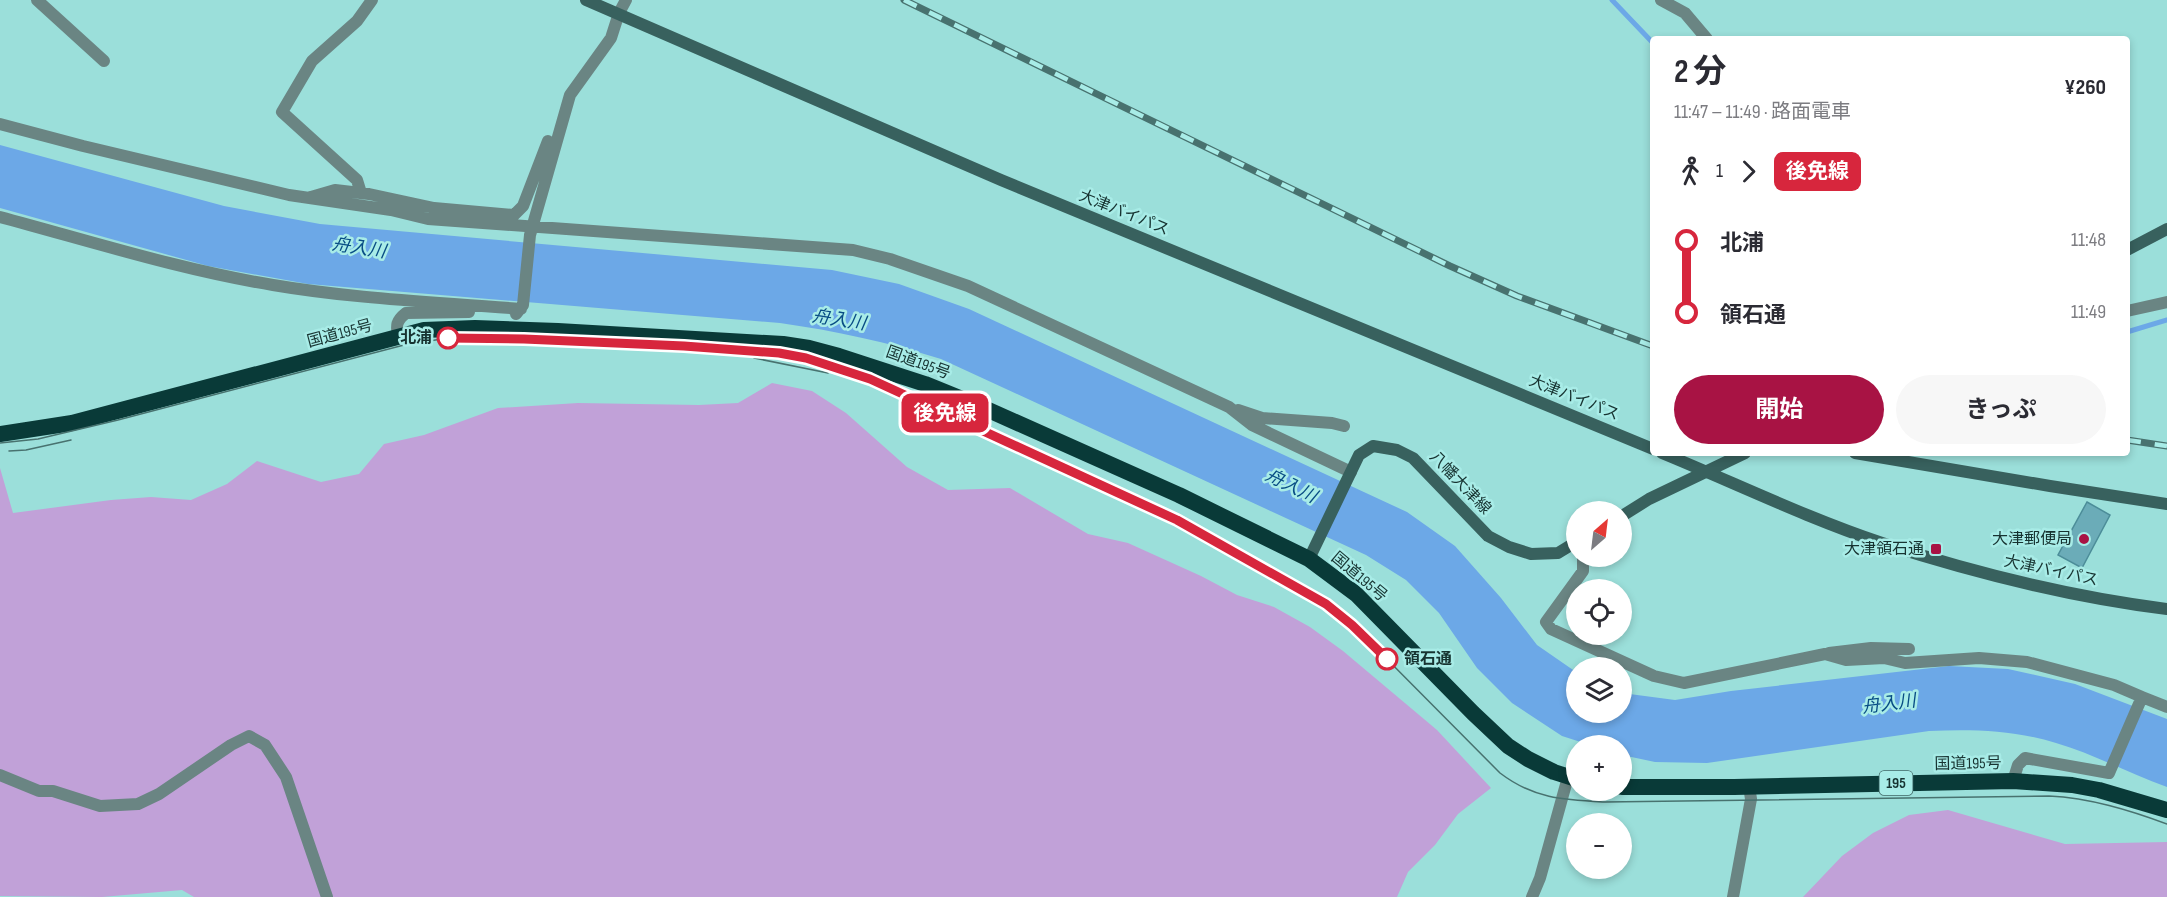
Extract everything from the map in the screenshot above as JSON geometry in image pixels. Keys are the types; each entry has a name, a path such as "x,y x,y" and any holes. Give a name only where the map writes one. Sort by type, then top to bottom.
{"highway":[{"name":"国道195号","path":"0,434 72,423 424,330 482,328 629,335 809,348 889,371 984,408 1179,495 1309,559 1356,594 1508,746 1528,759 1566,775"},
{"name":"国道195号","path":"1632,787 2013,781 2072,785 2099,790 2167,810"}],"main road":[{"name":"大津バイパス","path":"586,0 1001,180 1650,448"},
{"path":"2130,248 2167,229"},
{"name":"八幡大津線","path":"1309,559 1359,455 1373,446 1397,450 1413,458 1488,536 1509,547 1531,554 1558,554 1566,549"},
{"name":"大津バイパス","path":"1670,456 1749,491 1880,542 2018,582 2167,609"},
{"path":"1632,510 1649,499 1739,456"},
{"path":"1872,456 2167,504"}],"street":[{"path":"37,0 104,61"},
{"path":"361,193 357,180 282,112 312,62 357,21 372,0"},
{"path":"398,337 396,324 399,318 406,313 516,314 522,307 532,230 552,152 570,95 611,38 626,0"},
{"path":"1661,0 1685,13 1704,36"},
{"path":"307,198 335,190 434,208 514,215 523,206 554,128 568,103"},
{"path":"0,124 289,195 391,210 428,219 532,230 853,249 890,259 968,286 1229,407 1262,418 1332,423 1344,426"},
{"path":"0,217 191,268 272,285 331,294 522,307"},
{"path":"2130,310 2167,302"},
{"path":"1229,407 1252,425 1350,475"},
{"path":"1583,567 1583,571 1546,622 1551,629 1654,676 1684,683 1825,654 1871,648 1909,649"},
{"path":"1825,654 1846,660 1884,658 1905,663 1979,658 2027,662 2114,685 2141,700 2167,707"},
{"path":"2013,781 2018,765 2025,758 2109,773 2141,700"},
{"path":"0,774 39,791 53,791 100,806 138,804 159,794 231,744 249,736 265,745 286,777 327,897"},
{"path":"1733,897 1751,799 1749,786"},
{"path":"1532,897 1566,796"}],"shaded area":[{"path":"772,383 812,391 846,413 907,467 948,490 1010,488 1088,534 1128,543 1237,595 1274,607 1310,627 1343,651 1437,730 1491,788 1458,814 1435,845 1408,872 1397,897 194,897 182,890 102,897 0,896 0,468 13,513 151,497 191,500 227,484 257,461 321,482 359,474 384,444 424,435 498,408 578,403 699,405 738,403"},
{"path":"1948,810 2065,844 2167,842 2167,897 1803,897 1842,856 1873,833 1909,815"}],"water":[{"name":"舟入川","path":"0,145 224,206 320,224 832,270 899,284 969,309 1407,512 1455,546 1501,598 1537,645 1566,665 1566,723 1632,723 1632,694 1675,700 1731,691 1949,666 2008,669 2075,684 2167,719 2167,787 2070,748 2024,735 1993,731 1929,731 1707,763 1655,762 1632,757 1632,735 1566,735 1566,737 1512,703 1477,668 1439,613 1406,580 1366,555 941,359 861,338 780,323 308,284 208,266 0,208"}],"building":[{"path":"2087,502 2110,515 2082,568 2058,555"}],"waterway":[{"path":"1612,0 1650,40"},
{"path":"2130,331 2167,320"}],"tram line":[{"path":"0,443 38,439 404,345 448,338 470,337 779,353 806,358 870,379 1177,520 1311,595 1363,635 1500,773 1537,793 1563,799 1605,802 2049,796 2079,799 2109,806 2167,824"},
{"name":"後免線","path":"448,338 684,346 779,353 806,358 870,379 1177,520 1326,604 1352,625 1387,659"},
{"path":"754,358 828,373"},
{"path":"9,451 26,450 71,440"}],"railway":[{"path":"904,0 1450,266 1517,296 1650,345"},
{"path":"2130,440 2167,446"}],"place":[{"name":"北浦","path":"448,338"},
{"name":"大津郵便局","path":"2084,539"},
{"name":"大津領石通","path":"1936,549"},
{"name":"領石通","path":"1387,659"}]}
